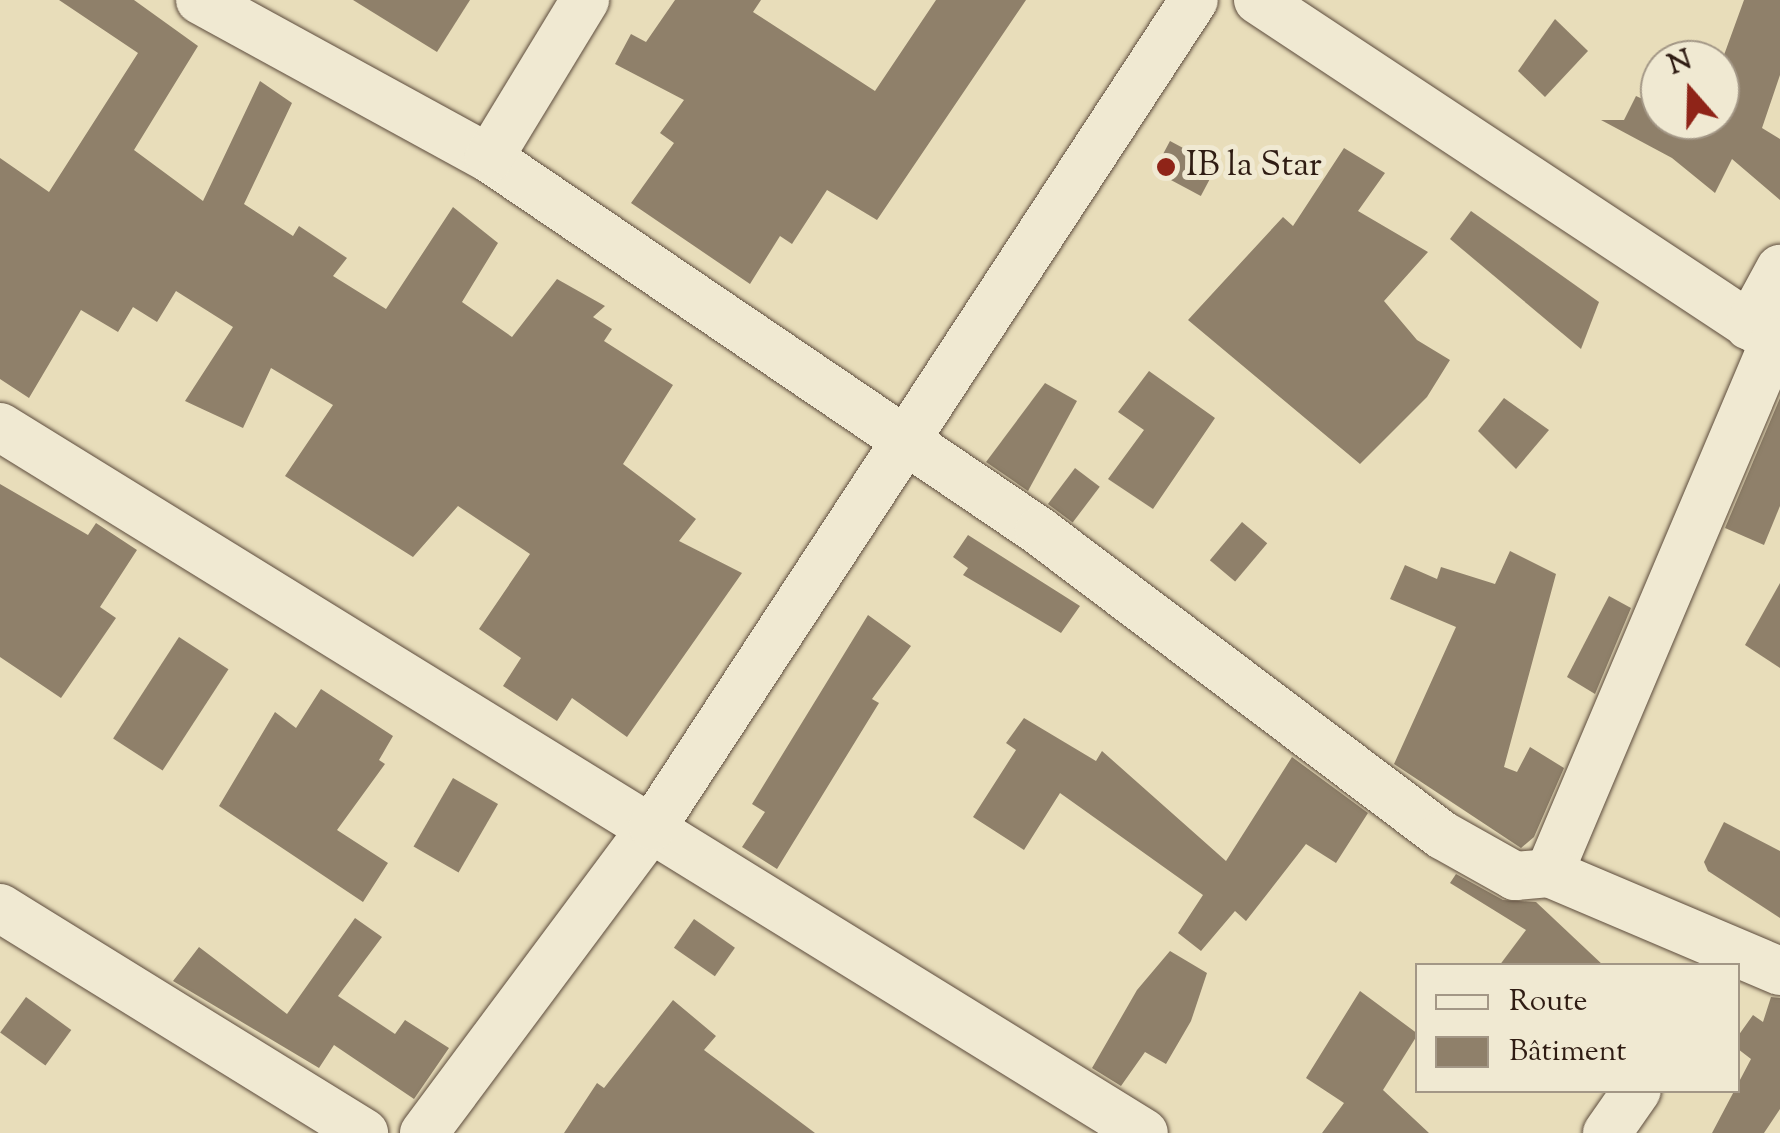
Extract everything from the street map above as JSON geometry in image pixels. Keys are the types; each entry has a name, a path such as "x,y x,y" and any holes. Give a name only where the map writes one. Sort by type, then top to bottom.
{"street":[{"path":"200,0 489,158 1039,531 1442,835 1516,876 1549,873 1758,968"},
{"path":"489,158 585,0"},
{"path":"424,1133 653,826 909,444 1194,0"},
{"path":"1258,0 1768,337"},
{"path":"1549,873 1768,337 1780,269"},
{"path":"0,427 653,826 1144,1133"},
{"path":"0,908 364,1133"},
{"path":"1607,1133 1635,1093"}],"building":[{"path":"59,0 134,0 198,46 134,150 203,201 260,81 292,103 244,204 293,236 299,226 347,258 333,276 386,309 453,207 498,243 462,302 512,337 557,279 605,306 593,317 612,329 604,341 673,385 623,464 696,519 679,541 742,573 627,737 572,698 557,721 503,686 521,658 479,629 530,554 458,506 413,557 285,476 333,405 271,368 243,428 185,401 233,327 176,291 157,322 133,307 118,332 81,310 29,398 0,379 0,158 49,192 138,53"},
{"path":"353,0 470,0 437,52"},
{"path":"675,0 761,0 753,12 875,91 936,0 1026,0 877,220 827,190 792,244 780,236 750,284 631,203 674,143 660,133 684,100 615,64 631,34 646,42"},
{"path":"1744,0 1780,0 1780,75 1762,128 1780,139 1780,200 1732,159 1715,193 1672,158 1601,120 1624,120 1636,96 1640,98 1640,140 1740,140 1740,40 1729,40"},
{"path":"1555,19 1588,51 1545,97 1518,71"},
{"path":"1170,141 1217,166 1201,196 1154,171"},
{"path":"1344,148 1385,173 1358,211 1428,252 1384,301 1417,340 1450,360 1427,397 1360,464 1188,320 1283,217 1293,226"},
{"path":"1471,211 1599,302 1581,349 1450,239"},
{"path":"1149,371 1215,418 1153,509 1108,479 1144,430 1118,412"},
{"path":"1045,383 1077,401 1028,491 986,462"},
{"path":"1504,398 1549,430 1516,469 1478,431"},
{"path":"1780,398 1780,506 1764,545 1725,528"},
{"path":"1075,468 1100,487 1073,523 1048,504"},
{"path":"0,484 88,535 96,523 137,550 100,607 116,618 61,698 0,657"},
{"path":"1242,522 1267,543 1235,582 1210,560"},
{"path":"968,535 1080,606 1061,633 963,575 968,568 953,557"},
{"path":"1510,551 1556,574 1504,767 1517,772 1530,747 1564,768 1534,837 1521,848 1394,764 1456,627 1390,599 1405,565 1437,579 1441,567 1495,584"},
{"path":"1780,583 1780,668 1745,645"},
{"path":"1609,596 1631,608 1595,694 1567,677"},
{"path":"868,615 911,646 872,699 879,703 777,869 742,847 765,812 752,804"},
{"path":"179,637 228,669 163,771 113,738"},
{"path":"321,689 393,736 379,760 385,764 337,830 388,863 363,902 219,806 275,712 296,728"},
{"path":"1024,718 1096,761 1102,751 1226,861 1292,757 1368,813 1336,863 1306,844 1246,921 1235,911 1201,951 1178,933 1203,895 1060,793 1024,850 973,817 1016,750 1006,743"},
{"path":"453,778 498,804 459,872 414,846"},
{"path":"1724,822 1780,851 1780,918 1708,871 1704,862"},
{"path":"1456,874 1503,900 1536,902 1601,963 1501,963 1526,930 1450,883"},
{"path":"355,918 382,937 338,996 395,1034 405,1020 449,1048 414,1099 334,1045 319,1068 173,981 199,947 287,1014"},
{"path":"694,919 735,948 715,976 674,948"},
{"path":"1170,951 1207,973 1191,1021 1166,1064 1145,1052 1121,1086 1092,1068 1137,990"},
{"path":"1360,991 1415,1032 1415,1039 1383,1090 1429,1133 1322,1133 1344,1103 1306,1078"},
{"path":"26,997 71,1030 45,1066 0,1033"},
{"path":"1771,997 1780,998 1780,1109 1764,1133 1712,1133 1733,1093 1740,1093 1740,1080 1751,1059 1740,1051 1740,1033 1753,1015 1763,1022"},
{"path":"673,1000 716,1036 704,1050 815,1133 564,1133 597,1083 604,1088"}],"place":[{"name":"IB la Star","path":"1166,167"}]}
